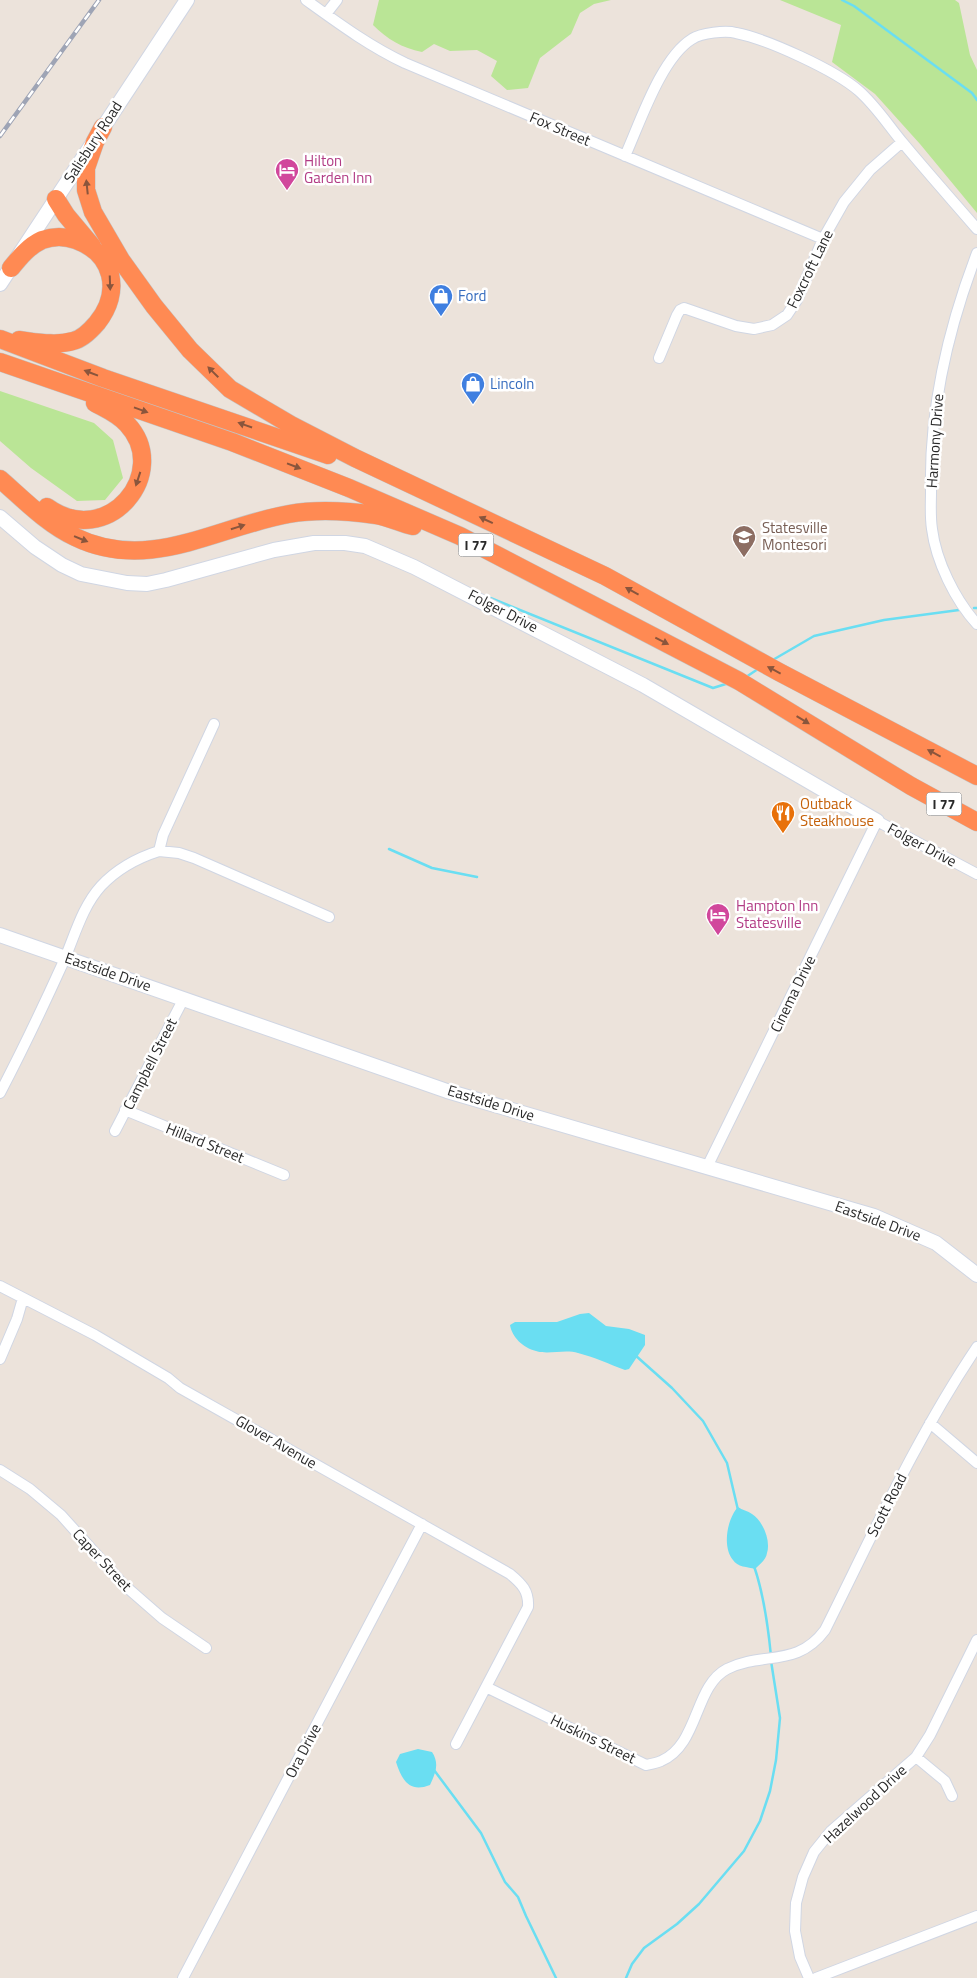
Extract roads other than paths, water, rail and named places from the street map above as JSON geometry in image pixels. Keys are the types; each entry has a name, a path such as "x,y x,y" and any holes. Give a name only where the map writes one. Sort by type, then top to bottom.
{"highway":[{"path":"103,127 95,142 86,168 86,190 93,212 121,260 154,306 190,350 230,389 291,425 422,489"},
{"path":"56,199 73,206 90,218 104,232"},
{"path":"0,339 53,343 74,341 91,331 103,315 110,296 111,280 107,264 56,199"},
{"path":"10,268 24,252 42,240 55,237 69,238 89,246 97,252"},
{"name":"I 77","path":"0,339 103,378 288,440 422,489 605,576 779,672 977,776"},
{"path":"0,465 56,513 85,521 104,516 120,508 132,494 140,477 142,458 138,440 128,424 114,412 80,395 6,364"},
{"name":"I 77","path":"6,364 232,442 349,488 460,536 739,681 911,786 977,822"},
{"path":"0,479 52,523 74,537 99,546 124,551 150,551 290,514 334,511 378,515 433,534 629,624"}],"street":[{"name":"Salisbury Road","path":"0,284 187,0"},
{"name":"Fox Street","path":"306,0 378,50 405,64 823,239"},
{"path":"326,14 337,0"},
{"path":"625,156 665,67 680,49 693,38 724,31 752,37 783,48 842,78 858,90 873,105 902,142 977,229"},
{"name":"Foxcroft Lane","path":"659,358 677,315 684,308 736,326 754,329 772,326 787,315 797,300 823,239 844,202 870,170 902,142"},
{"name":"Harmony Drive","path":"977,253 961,296 945,352 935,409 930,467 932,529 940,560 955,592 977,624"},
{"name":"Folger Drive","path":"1,520 62,565 80,574 127,583 146,584 166,580 274,550 314,543 345,543 373,549 414,567 643,685 877,821 977,874"},
{"path":"159,851 163,835 214,724"},
{"name":"Cinema Drive","path":"707,1167 877,821"},
{"path":"0,1093 34,1027 87,906 101,886 121,869 139,858 159,851 179,853 329,917"},
{"name":"Eastside Drive","path":"0,935 447,1091 874,1216 936,1243 977,1275"},
{"name":"Campbell Street","path":"116,1131 184,998"},
{"name":"Hillard Street","path":"126,1110 284,1175"},
{"name":"Glover Avenue","path":"0,1286 95,1335 168,1378 180,1388 510,1574 521,1583 526,1590 528,1607 486,1688"},
{"path":"0,1359 17,1319 23,1298"},
{"name":"Scott Road","path":"792,1654 805,1650 816,1641 824,1630 930,1423 977,1346"},
{"path":"930,1423 977,1463"},
{"name":"Caper Street","path":"0,1470 30,1489 61,1515 123,1584 162,1618 206,1648"},
{"name":"Ora Drive","path":"183,1978 422,1524"},
{"name":"Hazelwood Drive","path":"809,1978 800,1957 795,1931 796,1903 803,1877 814,1852 831,1831 916,1757 930,1735 976,1643"},
{"name":"Huskins Street","path":"486,1688 646,1765 662,1761 675,1752 688,1732 710,1687 717,1677 727,1669 792,1654"},
{"path":"456,1744 486,1688"},
{"path":"916,1757 946,1781 952,1796"},
{"path":"816,1978 977,1916"}],"water":[{"path":"589,1313 606,1326 629,1329 645,1335 645,1345 629,1369 625,1370 590,1356 573,1352 541,1352 531,1350 516,1338 510,1325 515,1322 557,1322"},
{"path":"738,1507 760,1521 767,1537 768,1548 766,1555 755,1569 735,1562 728,1548 727,1533 731,1519"},
{"path":"418,1749 432,1752 436,1761 435,1773 430,1785 423,1787 408,1784 401,1775 396,1762 400,1754"}],"waterway":[{"path":"842,0 854,6 972,93 977,100"},
{"path":"488,597 713,688 729,683"},
{"path":"771,661 814,636 884,620 959,610"},
{"path":"746,677 758,669"},
{"path":"389,849 432,868 477,877"},
{"path":"635,1355 672,1388 703,1421 727,1463 738,1510"},
{"path":"754,1566 765,1610 771,1656"},
{"path":"626,1978 632,1964 644,1948 677,1924 699,1904 744,1851 760,1821 770,1791 776,1760 780,1718 771,1661"},
{"path":"434,1770 481,1833 505,1882 518,1897 556,1978"}],"railway":[{"path":"0,136 99,0"}],"place":[{"name":"Hilton Garden Inn","path":"287,191"},
{"name":"Ford","path":"441,317"},
{"name":"Lincoln","path":"473,405"},
{"name":"Statesville Montesori","path":"744,558"},
{"name":"Outback Steakhouse","path":"783,834"},
{"name":"Hampton Inn Statesville","path":"718,936"}]}
